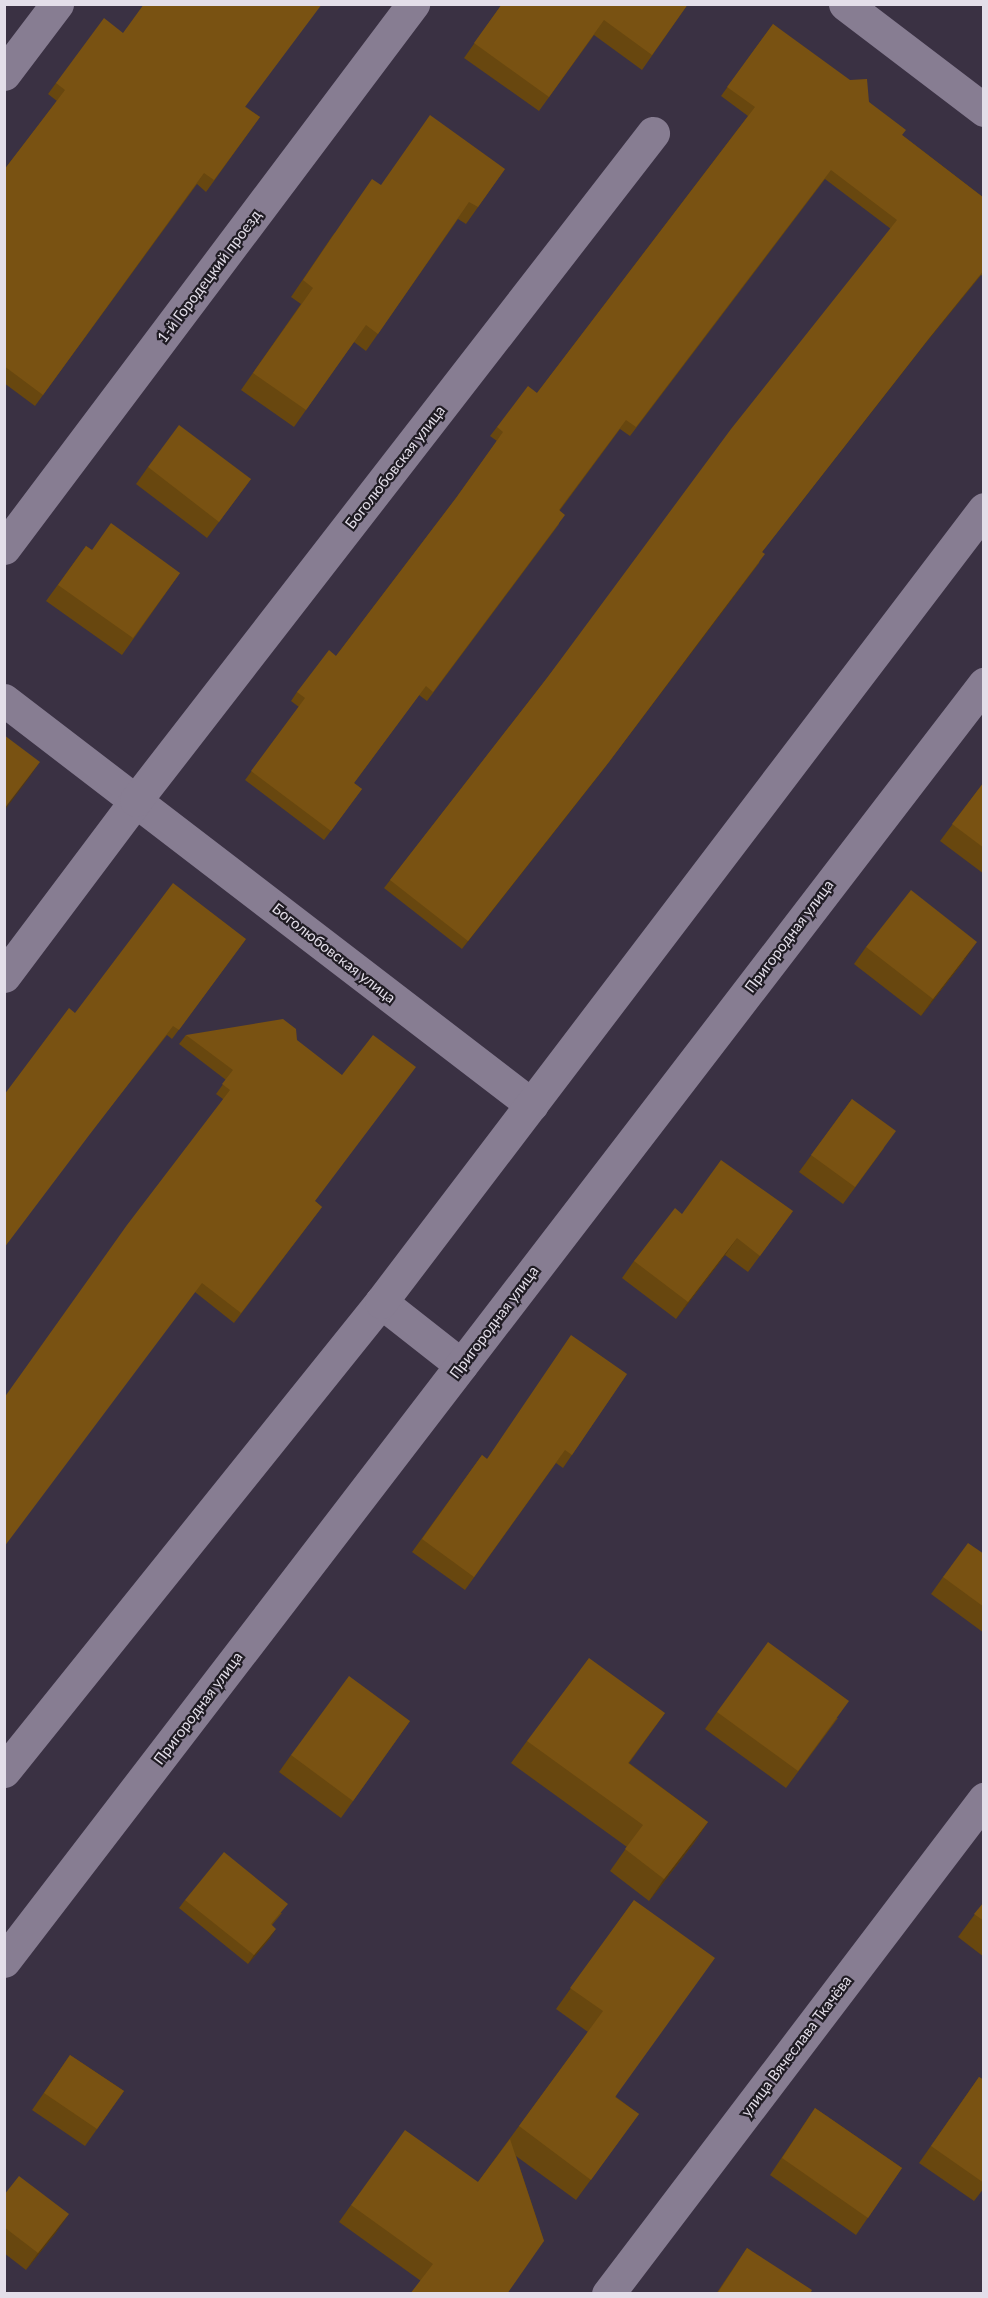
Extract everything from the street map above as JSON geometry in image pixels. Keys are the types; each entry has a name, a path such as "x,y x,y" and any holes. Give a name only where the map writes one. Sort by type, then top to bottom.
{"street":[{"path":"4,74 57,4"},
{"name":"1-й Городецкий проезд","path":"4,548 413,4"},
{"path":"845,4 984,110"},
{"name":"Боголюбовская улица","path":"4,976 136,800 653,133"},
{"path":"4,1771 381,1302 984,508"},
{"name":"Пригородная улица","path":"4,1961 984,684"},
{"name":"Боголюбовская улица","path":"4,700 532,1105"},
{"path":"381,1302 461,1365"},
{"name":"улица Вячеслава Ткачёва","path":"608,2294 984,1799"}],"building":[{"path":"144,4 322,4 245,107 260,117 214,180 204,173 43,395 4,366 4,170 65,90 56,83 104,18 123,33"},
{"path":"502,4 688,4 652,55 604,20 549,97 474,43"},
{"path":"773,24 850,80 867,79 869,102 906,130 902,135 984,198 984,270 762,552 765,554 609,762 468,941 390,880 547,678 731,429 897,220 831,170 636,427 626,420 559,510 565,515 433,692 426,686 354,783 362,789 331,831 251,771 305,698 297,692 329,650 336,656 456,498 503,432 497,427 528,386 537,393 755,107 727,87"},
{"path":"430,115 505,169 478,207 469,202 378,334 366,325 306,410 253,373 313,288 303,280 345,218 372,179 381,185"},
{"path":"179,425 251,479 219,522 148,467"},
{"path":"111,523 180,573 133,638 58,585 86,546 92,550"},
{"path":"4,735 40,762 4,809"},
{"path":"984,782 984,848 952,824"},
{"path":"173,883 246,939 179,1030 173,1026 4,1248 4,1095 69,1008 75,1013"},
{"path":"911,890 977,942 933,999 866,947"},
{"path":"283,1019 296,1029 297,1040 342,1075 373,1035 416,1067 315,1201 322,1207 241,1313 202,1283 4,1547 4,1398 127,1225 230,1090 222,1084 233,1070 186,1035"},
{"path":"852,1099 896,1131 855,1187 811,1155"},
{"path":"721,1160 793,1211 760,1256 737,1238 688,1302 634,1261 675,1208 682,1214"},
{"path":"571,1335 627,1374 572,1455 565,1450 474,1577 422,1539 482,1455 487,1459"},
{"path":"968,1543 984,1554 984,1607 943,1577"},
{"path":"768,1642 849,1701 798,1771 717,1712"},
{"path":"589,1658 665,1713 628,1763 708,1822 664,1879 625,1849 643,1825 527,1741"},
{"path":"349,1676 410,1721 353,1801 291,1755"},
{"path":"224,1852 288,1904 271,1924 276,1929 254,1955 185,1900"},
{"path":"634,1900 715,1958 615,2097 639,2114 591,2180 519,2126 603,2011 570,1988"},
{"path":"984,1902 984,1921 974,1914"},
{"path":"70,2055 124,2091 97,2129 44,2093"},
{"path":"979,2077 984,2080 984,2183 931,2146"},
{"path":"815,2108 902,2168 868,2218 782,2158"},
{"path":"405,2130 478,2182 510,2139 544,2241 507,2294 410,2294 433,2264 351,2205"},
{"path":"19,2176 69,2214 38,2253 4,2227 4,2195"},
{"path":"747,2248 812,2290 810,2294 717,2294"}]}
